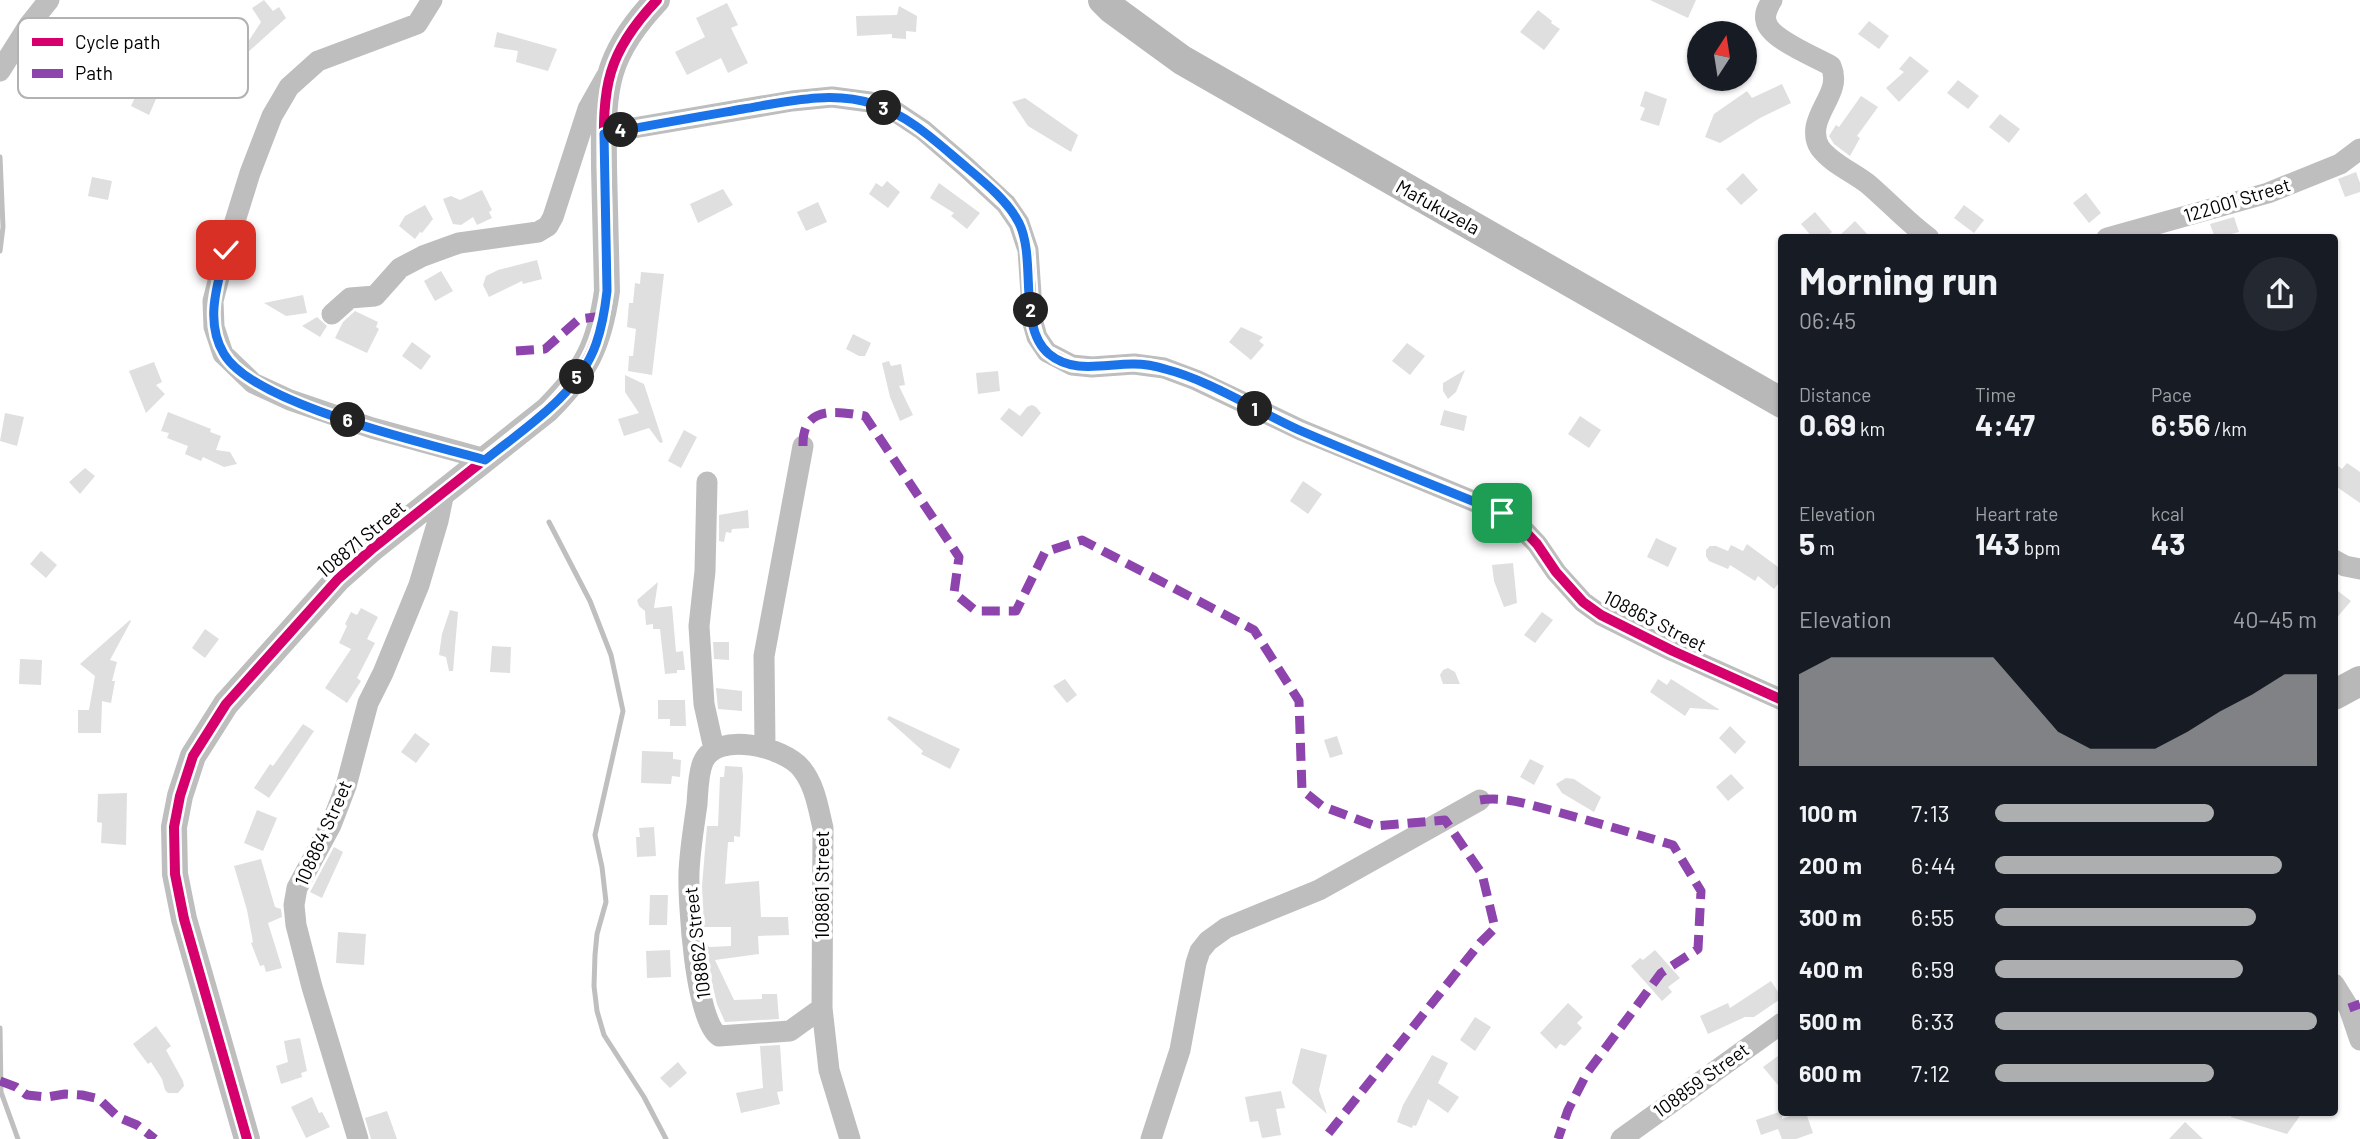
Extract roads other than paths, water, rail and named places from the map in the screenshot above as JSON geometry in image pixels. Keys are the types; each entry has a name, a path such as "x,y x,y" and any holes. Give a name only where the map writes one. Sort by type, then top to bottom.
{"main road":[{"name":"Mafukuzela","path":"1103,0 1182,60 1778,401"},
{"path":"2338,693 2360,681"}],"street":[{"path":"35,18 49,0"},
{"path":"432,0 417,24 318,61 289,88 272,116 250,173 213,301 214,327 223,354 253,383 290,400 372,428 485,460"},
{"name":"108871 Street","path":"247,1139 184,919 175,874 174,827 180,796 193,756 208,729 261,663 338,579 547,410 569,388 585,366 596,345 607,291 605,94 611,69 636,24 657,0"},
{"path":"1772,0 1766,9 1769,29 1777,37 1832,66 1835,75 1834,86 1816,127 1819,147 1830,158 1867,183 1923,234"},
{"path":"0,71 18,42"},
{"path":"332,314 351,298 379,294 400,268 423,256 459,243 538,232 548,226 588,109 611,69"},
{"name":"108863 Street","path":"604,134 792,101 832,97 870,102 896,112 923,130 966,167 1006,204 1019,223 1028,250 1033,323 1037,337 1047,352 1072,365 1092,367 1134,364 1164,368 1196,380 1301,430 1502,513 1519,525 1537,544 1556,572 1583,603 1601,615 1673,651 1778,697"},
{"name":"122001 Street","path":"2122,234 2268,193 2340,164 2360,149"},
{"path":"708,482 705,571 699,626 704,704 714,749 725,745 765,747 764,656 803,446"},
{"name":"108864 Street","path":"358,1139 312,988 296,925 294,905 297,888 331,825 346,786 368,703 383,673 418,585 444,492"},
{"path":"2338,562 2360,569"},
{"name":"108861 Street","path":"765,747 783,753 801,767 817,800 822,828 822,1008 828,1070 850,1139"},
{"name":"108862 Street","path":"714,749 704,761 700,774 689,873 690,917 698,984 709,1023 714,1033 719,1036 775,1033 790,1031 822,1008"},
{"path":"1152,1139 1180,1050 1196,963 1200,951 1208,941 1226,928 1319,890 1480,800"},
{"path":"2338,990 2349,1008 2360,1040"},
{"name":"108859 Street","path":"1621,1139 1778,1026"}],"waterway":[{"path":"0,157 3,227 0,251"},
{"path":"549,522 590,601 611,655 623,711 595,835 606,902 597,934 595,955 594,986 597,1011 604,1035 644,1097 666,1139"},
{"path":"0,1028 1,1092 18,1139"}]}
